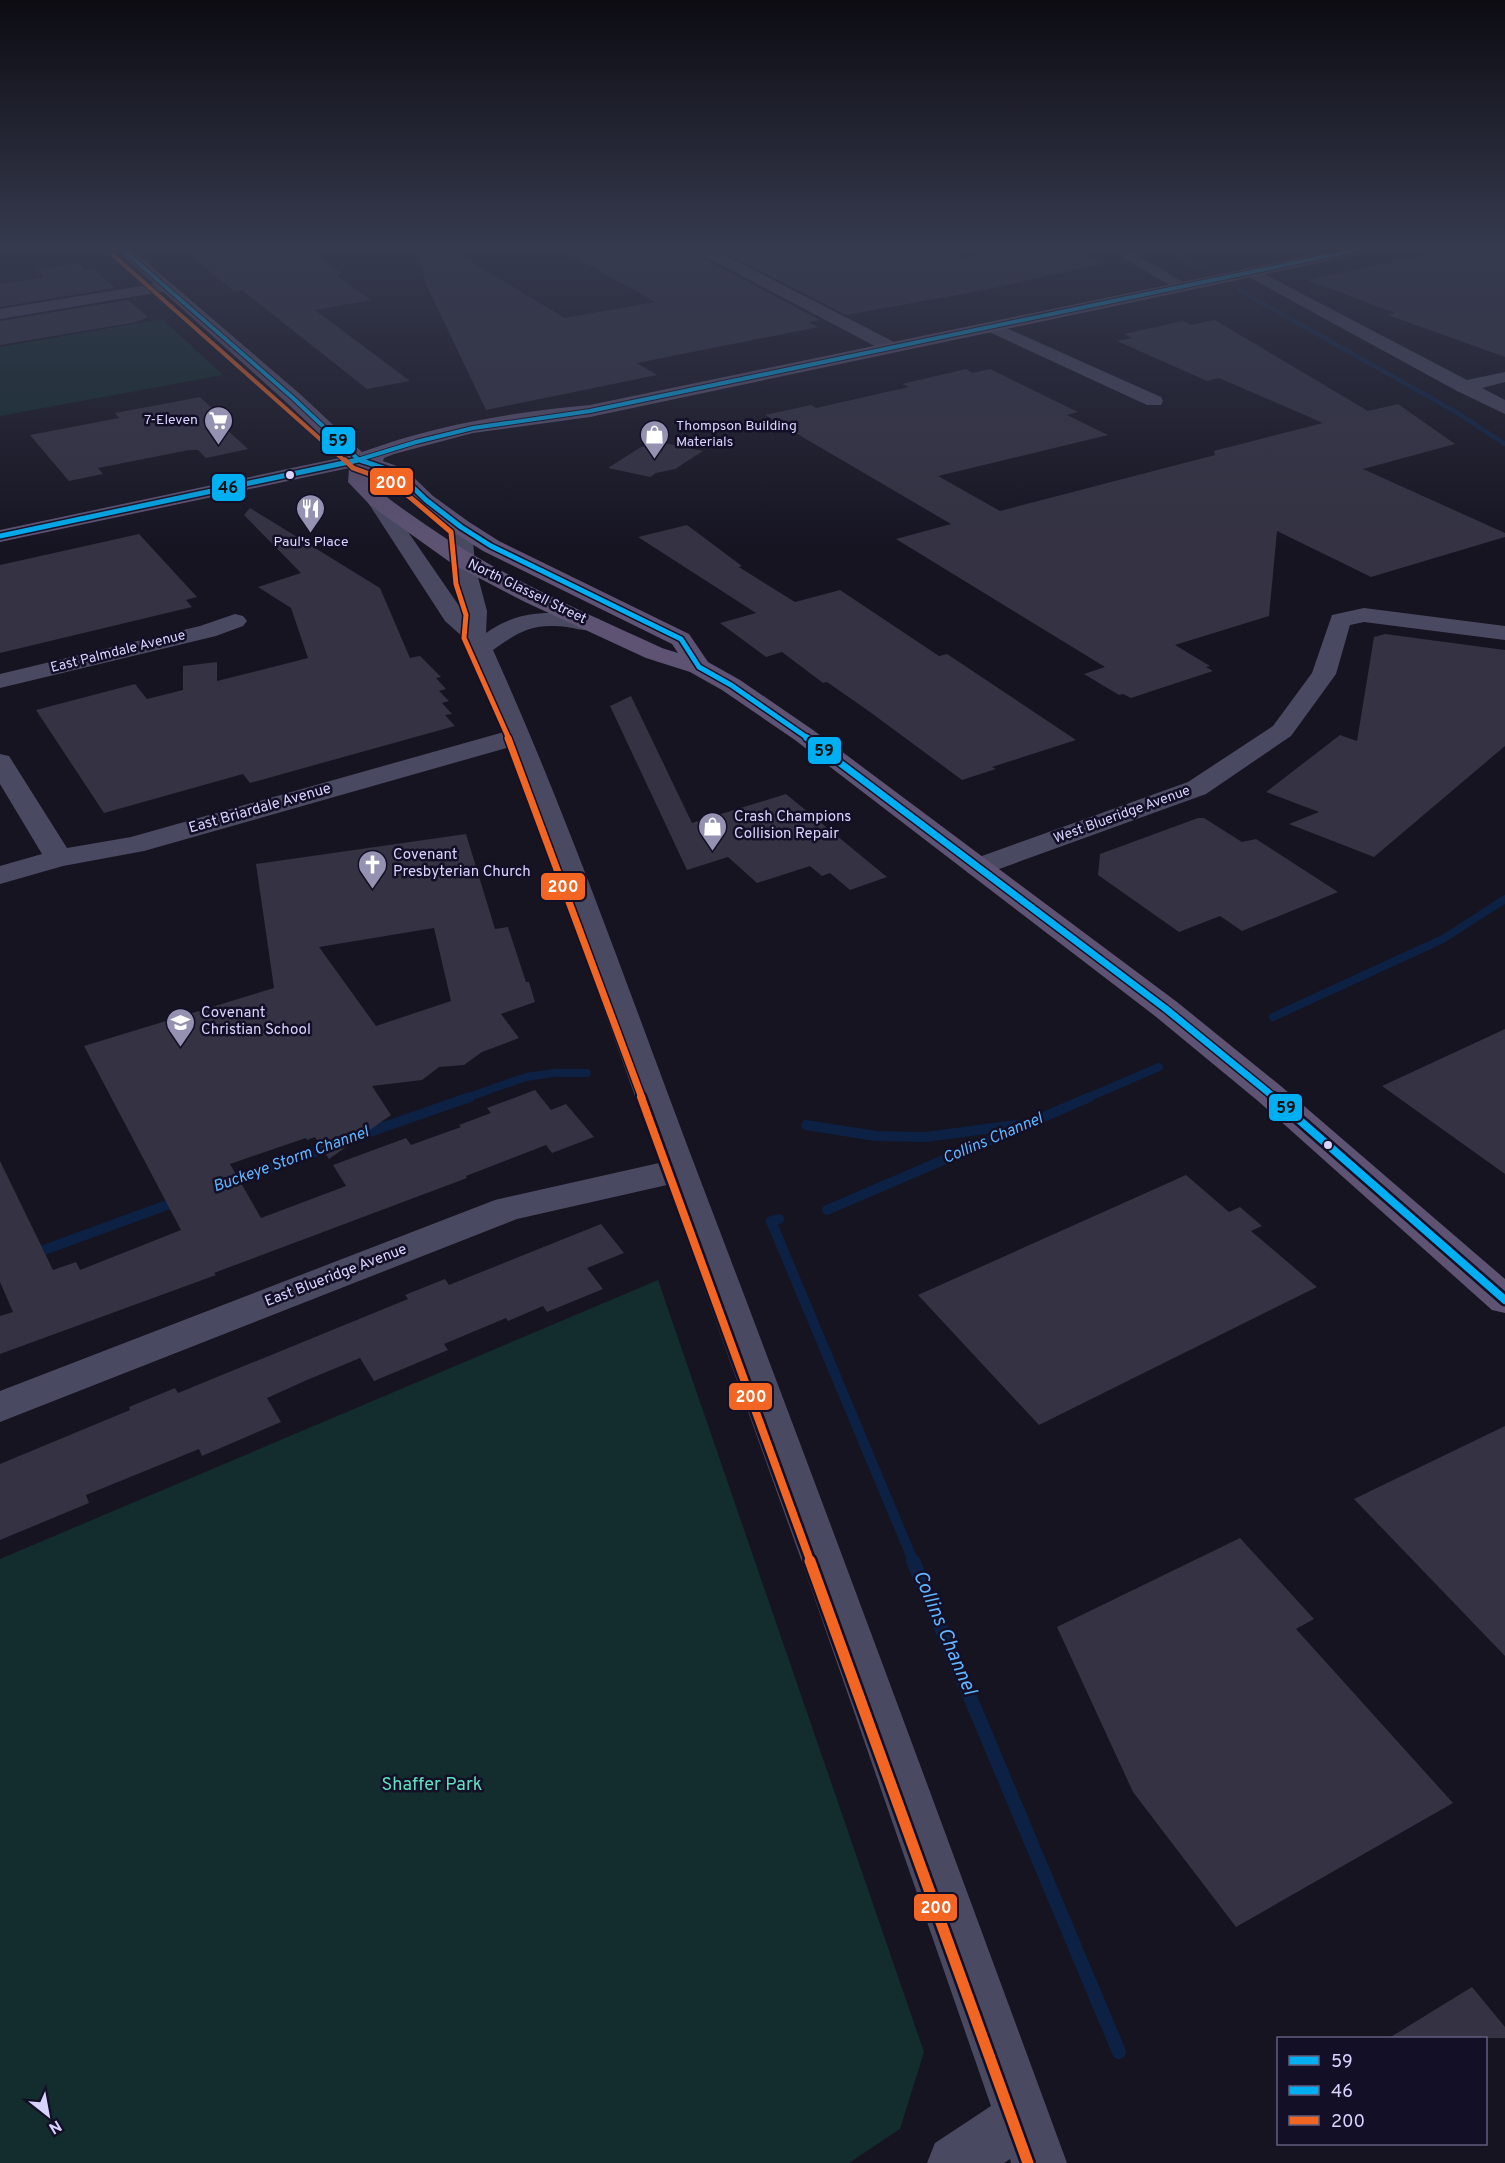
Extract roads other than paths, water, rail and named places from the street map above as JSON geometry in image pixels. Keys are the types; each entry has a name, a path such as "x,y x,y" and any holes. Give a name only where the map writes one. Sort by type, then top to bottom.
{"main road":[{"name":"North Glassell Street","path":"236,348 359,460 398,473 426,500 460,527 517,560 681,639 699,668"},
{"path":"0,536 359,460 412,456 553,426 590,411 892,348"},
{"name":"North Glassell Street","path":"359,460 358,482 377,501 462,560 496,579 654,653 699,668 731,685 804,735 1166,1009 1270,1094 1505,1300"}],"street":[{"path":"1039,348 1154,401"},
{"path":"1392,348 1505,408"},
{"path":"1464,387 1505,377"},
{"path":"377,501 453,616 477,641 519,736 680,1170 1031,2140 955,2163"},
{"path":"460,527 466,582 477,614 477,641"},
{"name":"West Blueridge Avenue","path":"978,867 1197,788 1281,731 1324,674 1340,620 1364,615 1505,633"},
{"path":"477,641 527,621 551,620 591,624"},
{"name":"East Palmdale Avenue","path":"0,681 208,630 235,621"},
{"name":"East Briardale Avenue","path":"0,875 59,858 134,845 519,736"},
{"path":"0,762 59,858"},
{"name":"East Blueridge Avenue","path":"0,1407 508,1209 680,1170"}],"waterway":[{"name":"Collins Channel","path":"1342,348 1456,412 1505,444"},
{"name":"Collins Channel","path":"1273,1017 1443,939 1505,899"},
{"name":"Collins Channel","path":"1087,1098 1159,1067"},
{"name":"Buckeye Storm Channel","path":"466,1098 526,1077 554,1073 587,1073"},
{"name":"Buckeye Storm Channel","path":"355,1137 470,1097"},
{"name":"Collins Channel","path":"827,1210 1090,1097"},
{"name":"Buckeye Storm Channel","path":"806,1125 876,1136 926,1137 1015,1125"},
{"name":"Buckeye Storm Channel","path":"228,1183 334,1145"},
{"name":"Buckeye Storm Channel","path":"33,1254 178,1201"},
{"name":"Collins Channel","path":"779,1219 771,1221 914,1563"},
{"name":"Collins Channel","path":"913,1561 1119,2052"}],"place":[{"name":"7-Eleven","path":"219,446"},
{"name":"Thompson Building Materials","path":"655,460"},
{"name":"Paul's Place","path":"311,534"},
{"name":"Crash Champions Collision Repair","path":"713,852"},
{"name":"Covenant Presbyterian Church","path":"372,890"},
{"name":"Covenant Christian School","path":"180,1048"}],"park label":[{"name":"Shaffer Park","path":"432,1785"}]}
